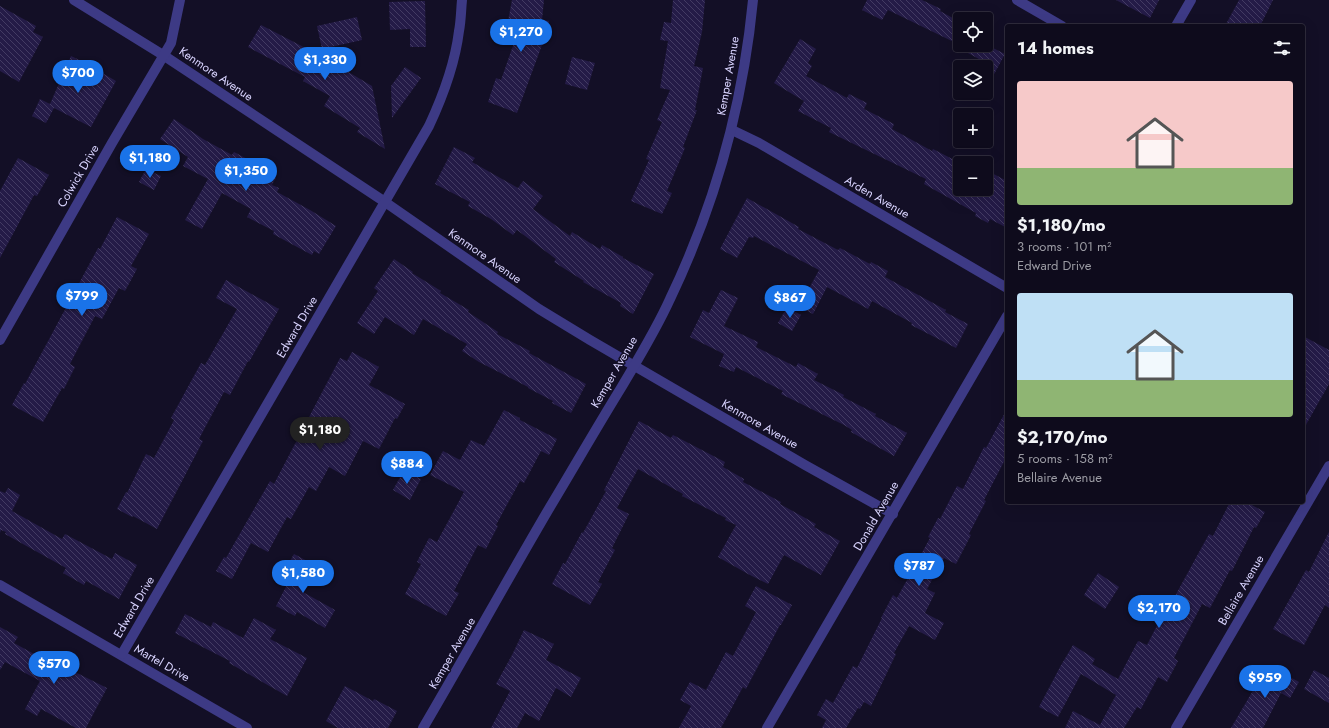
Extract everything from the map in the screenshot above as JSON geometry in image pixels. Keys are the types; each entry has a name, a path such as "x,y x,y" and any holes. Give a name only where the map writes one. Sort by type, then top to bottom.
{"street":[{"name":"Kenmore Avenue","path":"74,0 163,55 385,202 539,308 590,340 805,465 893,514"},
{"name":"Colwick Drive","path":"0,340 108,150 171,43 180,0"},
{"name":"Edward Drive","path":"122,654 429,126 438,107 453,60 460,31 462,0"},
{"name":"Kemper Avenue","path":"423,728 526,548 634,365 670,300 695,244 717,184 732,130 742,81 753,0"},
{"path":"1017,0 1059,24"},
{"path":"1177,24 1191,0"},
{"name":"Arden Avenue","path":"732,130 759,143 1005,287"},
{"name":"Donald Avenue","path":"767,728 1005,319"},
{"name":"Bellaire Avenue","path":"1176,728 1329,466"},
{"name":"Martel Drive","path":"0,585 122,654 247,728"}],"building":[{"path":"512,0 544,0 542,20 549,21 544,45 542,45 517,113 488,102 496,78 501,80 515,40 505,37"},
{"path":"673,0 705,0 702,32 694,66 703,68 695,110 697,110 683,147 685,148 667,191 672,193 662,214 631,201 649,160 646,159 662,122 657,120 670,90 660,88 668,41 660,40 664,22 671,23"},
{"path":"867,0 922,0 941,9 940,11 953,18 953,42 888,10 882,20 862,10"},
{"path":"1116,0 1159,0 1150,18"},
{"path":"1239,0 1273,0 1261,24 1226,24"},
{"path":"425,1 426,47 410,47 410,29 390,30 389,2"},
{"path":"0,6 36,26 33,32 43,37 19,82 0,71"},
{"path":"357,17 362,40 322,49 317,26"},
{"path":"261,25 323,57 372,86 385,149 357,132 360,128 324,106 330,96 303,81 305,77 248,47"},
{"path":"800,39 816,49 808,63 812,66 806,76 847,98 849,94 867,103 864,109 894,124 892,129 932,151 933,149 953,159 953,196 993,196 993,174 1005,180 1005,227 990,219 988,223 975,216 976,213 924,184 926,179 829,132 831,128 798,111 804,101 774,83"},
{"path":"993,48 1005,54 993,76 993,60 979,59 966,52 993,52"},
{"path":"71,56 92,66 116,81 91,127 54,108 46,123 32,116 40,99 50,104"},
{"path":"572,57 595,63 587,90 565,84"},
{"path":"405,67 421,78 392,118 391,86"},
{"path":"174,119 203,139 232,155 234,152 255,163 254,166 276,178 272,185 279,188 277,192 336,226 319,254 314,251 312,255 273,234 274,231 247,217 251,209 222,193 202,229 185,220 208,179 183,166 188,157 160,139"},
{"path":"454,147 475,158 472,162 518,188 523,181 543,196 533,209 570,236 572,232 600,249 602,245 654,274 633,314 620,306 621,303 583,282 584,281 554,262 556,259 517,230 513,235 491,219 468,206 470,202 435,184"},
{"path":"18,158 49,175 37,196 34,195 0,258 0,191"},
{"path":"146,169 161,176 154,190 139,182"},
{"path":"747,198 799,227 798,229 838,250 840,248 870,264 871,262 888,271 885,277 946,310 945,312 968,324 956,348 911,325 912,323 872,301 868,309 827,287 813,314 799,307 819,270 754,236 753,238 749,237 737,258 720,249"},
{"path":"117,217 149,234 131,266 137,269 125,291 119,288 102,319 95,316 70,364 75,367 64,389 62,388 43,422 12,405 24,383 25,384 98,248 100,249"},
{"path":"394,259 413,272 412,273 441,291 440,293 469,310 468,312 498,332 497,334 530,351 529,353 586,384 571,413 552,403 553,401 528,387 479,362 462,351 467,344 423,319 414,335 385,317 374,334 357,323 378,291 374,288"},
{"path":"226,280 279,309 230,395 224,392 199,439 203,441 157,529 117,509 126,492 127,493 146,454 154,458 174,420 171,418 201,363 205,365 237,309 216,298"},
{"path":"721,290 738,298 724,326 758,342 756,347 796,367 798,363 818,374 814,380 844,395 843,397 876,414 875,416 907,433 894,456 851,432 852,430 844,425 781,394 783,391 736,367 734,372 719,366 724,354 690,337 703,310 709,313"},
{"path":"787,307 801,315 792,331 778,323"},
{"path":"1305,337 1329,350 1329,384 1305,426"},
{"path":"352,352 379,367 369,385 405,404 397,419 395,418 379,449 363,441 345,476 329,467 316,491 309,487 291,519 287,517 268,552 251,543 232,579 216,571 224,557 226,558 270,481 274,484 340,358 347,361"},
{"path":"504,410 557,439 549,455 541,451 524,483 520,481 496,525 498,526 486,549 478,545 454,591 459,593 446,616 405,594 421,564 417,562 429,538 437,542 464,492 430,475 443,451 460,460 471,440 484,446"},
{"path":"1005,413 1005,460 984,500 986,501 956,564 944,558 927,589 935,593 925,613 944,623 935,640 909,626 894,653 896,654 871,706 864,702 860,709 858,708 846,728 822,728 826,720 817,715 826,699 833,703 853,666 857,668 893,595 897,598 930,538 928,537 938,518 940,519 957,486 963,489 984,447 986,448"},
{"path":"639,421 671,438 673,435 725,462 723,467 744,479 743,482 781,502 780,504 816,524 814,527 840,541 821,575 784,555 768,584 718,557 736,525 725,520 726,518 682,496 683,494 638,469 617,508 629,514 612,548 615,550 598,582 602,584 590,605 552,584 606,491 604,490"},
{"path":"404,470 421,479 410,500 393,490"},
{"path":"8,488 20,495 12,511 62,539 65,534 112,559 115,553 137,565 119,599 86,581 84,585 63,573 66,568 5,534 6,532 1,530 0,533 0,491 5,493"},
{"path":"1229,504 1250,504 1265,512 1256,528 1254,527 1232,571 1230,570 1210,608 1202,604 1174,658 1178,661 1167,682 1158,677 1141,709 1137,707 1124,728 1065,728 1073,711 1100,725 1116,695 1081,674 1058,717 1039,707 1073,645 1095,659 1092,664 1118,679 1138,641 1147,645 1167,606 1169,607 1209,534 1213,536"},
{"path":"1329,532 1329,608 1325,605 1304,645 1273,629 1306,570 1309,572"},
{"path":"294,554 315,565 301,591 335,610 325,628 297,612 295,616 276,606 291,577 283,573"},
{"path":"1098,573 1119,587 1105,609 1084,595"},
{"path":"756,586 792,605 746,689 743,687 721,728 679,728 691,706 680,700 690,682 706,690 726,652 733,656 756,612 745,606"},
{"path":"185,614 211,627 213,622 243,638 254,618 276,630 270,639 307,658 287,696 229,663 230,661 175,633"},
{"path":"0,627 18,637 14,643 56,666 57,663 107,688 86,728 76,728 41,709 37,716 25,709 40,681 5,662 0,670"},
{"path":"524,630 554,644 546,660 581,678 571,697 556,688 539,721 525,713 517,728 491,728 510,691 496,684"},
{"path":"1268,665 1299,682 1290,698 1281,693 1263,728 1231,728"},
{"path":"1314,670 1329,678 1329,703 1304,689"},
{"path":"345,686 373,701 374,699 397,711 388,728 338,728 326,721"}]}
